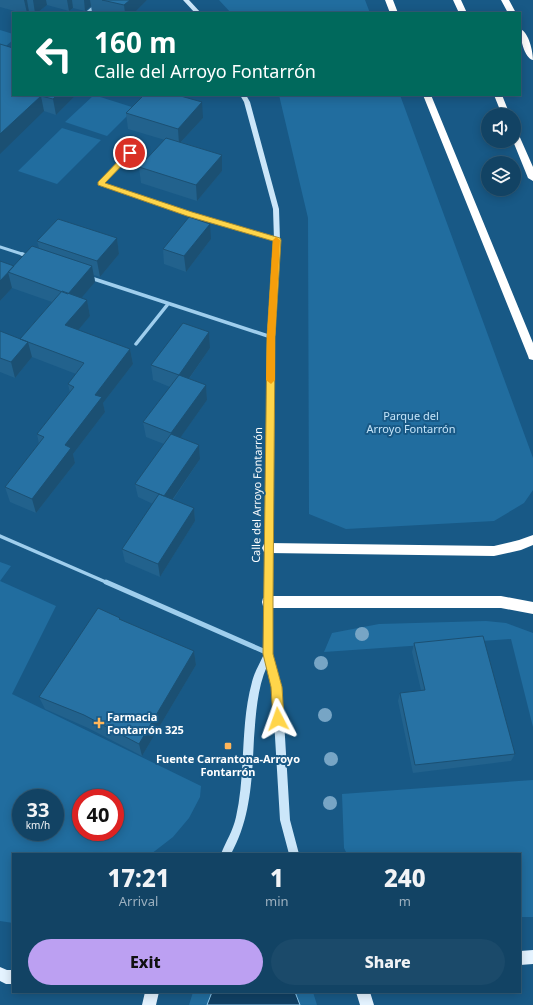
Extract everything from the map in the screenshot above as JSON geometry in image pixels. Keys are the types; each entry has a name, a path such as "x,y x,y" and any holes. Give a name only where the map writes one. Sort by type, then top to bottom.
{"highway":[{"path":"389,0 394,12"},
{"path":"505,0 511,12"},
{"path":"521,33 533,58"},
{"path":"428,96 533,356"},
{"path":"498,96 503,108"},
{"path":"520,148 533,178"},
{"path":"268,548 494,551 533,540"},
{"path":"268,602 501,602 533,608"}],"main road":[{"path":"521,958 533,957"},
{"path":"0,974 6,977 12,977"},
{"path":"149,1005 152,993"},
{"path":"363,993 366,1005"}],"street":[{"path":"88,12 102,0"},
{"path":"186,0 197,12"},
{"name":"Calle del Arroyo Fontarrón","path":"244,96 247,102 276,209 277,240 271,337 268,654 277,687 285,820 294,853"},
{"path":"130,153 100,184 190,214 277,240"},
{"path":"0,247 29,257"},
{"path":"88,277 271,337"},
{"path":"136,344 168,304"},
{"path":"0,536 268,654"},
{"name":"Calle del Arroyo Fontarrón","path":"227,853 231,847 240,822 244,798 255,687 268,654"}],"green space":[{"path":"219,0 365,0 370,12 230,12"},
{"path":"0,30 12,34 12,41 0,51"},
{"path":"93,96 135,108 107,136 65,122"},
{"name":"Parque del Arroyo Fontarrón","path":"279,96 400,96 533,458 533,490 524,503 494,521 346,529 309,514 308,218"},
{"path":"62,128 101,140 57,184 18,171"},
{"path":"0,562 11,566 0,581"},
{"path":"0,581 56,606 12,694 201,786 200,797 189,818 173,837 152,853 12,853 12,923 0,921"},
{"path":"486,621 506,623 533,633 533,727 511,639 324,652 332,633 379,624"},
{"path":"533,780 533,917 521,917 521,853 346,853 344,848 342,794"},
{"path":"193,993 313,993 317,1005 189,1005"}],"shaded area":[{"path":"212,993 295,993 300,1005 207,1005"}],"building":[{"path":"102,0 130,0 124,5"},
{"path":"0,44 12,48 12,96 41,96 0,134"},
{"path":"41,96 56,96 53,99"},
{"path":"143,96 181,96 202,102 178,129 126,113"},
{"path":"166,138 222,155 196,185 139,167"},
{"path":"189,217 210,224 184,256 163,249"},
{"path":"58,219 117,238 97,261 37,241"},
{"path":"32,246 92,266 68,294 8,272"},
{"path":"0,261 14,266 0,281"},
{"path":"62,291 87,300 65,325 130,349 95,395 102,397 65,445 71,448 32,499 5,487 44,437 37,434 74,387 68,384 84,363 20,339"},
{"path":"183,323 209,332 179,375 151,365"},
{"path":"0,331 28,342 11,362 0,358"},
{"path":"179,375 206,385 171,433 143,422"},
{"path":"171,434 199,445 164,496 135,484"},
{"path":"159,494 194,508 158,564 122,549"},
{"path":"98,608 120,618 119,619 194,651 139,744 84,715 39,697"},
{"path":"483,636 515,754 415,765 400,693 425,690 414,643"}],"slow traffic":[{"path":"271,380 271,337 276,240"}],"place":[{"name":"Farmacia Fontarrón 325","path":"99,723"},
{"name":"Fuente Carrantona-Arroyo Fontarrón","path":"228,746"}],"route":[{"path":"130,153 100,184 190,214 277,240 271,337 268,654 277,687 278,719"}]}
